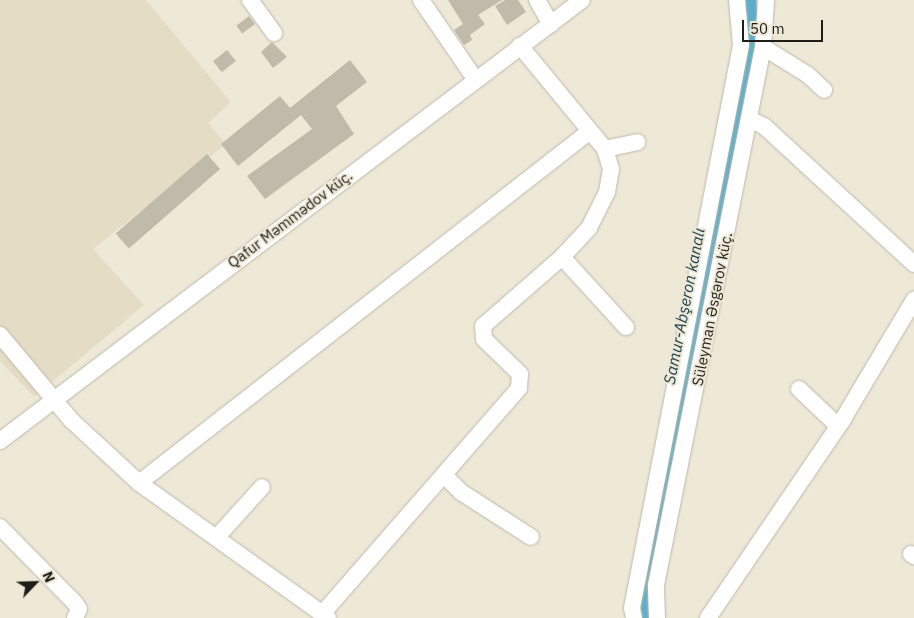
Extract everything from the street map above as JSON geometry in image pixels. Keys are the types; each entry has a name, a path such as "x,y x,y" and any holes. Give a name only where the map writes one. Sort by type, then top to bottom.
{"street":[{"path":"250,0 274,33"},
{"path":"421,0 475,79"},
{"path":"537,0 551,24"},
{"name":"Qafur Məmmədov küç.","path":"0,441 475,79 582,0"},
{"name":"Süleyman Əsgərov küç.","path":"634,618 634,599 741,45 737,0"},
{"name":"Süleyman Əsgərov küç.","path":"657,618 656,584 763,47 766,0"},
{"path":"0,335 86,435 139,483 325,616 519,388 522,381 516,368 484,339 483,326 562,257 589,228 601,209 611,169 605,149 520,46"},
{"path":"763,47 808,75 824,90"},
{"path":"749,119 764,126 914,264"},
{"path":"139,483 590,131"},
{"path":"605,149 637,142"},
{"path":"562,257 626,327"},
{"path":"708,618 838,426 914,300"},
{"path":"799,389 838,426"},
{"path":"444,476 461,492 531,538"},
{"path":"216,538 262,487"},
{"path":"0,527 75,603 79,609 75,618"}],"shaded area":[{"path":"0,0 146,0 231,102 208,123 226,144 93,249 144,305 34,397 0,361"}],"building":[{"path":"448,0 502,0 478,15 485,24 470,35 472,40 464,45 454,30 463,24"},
{"path":"505,0 518,0 526,12 507,25 495,6"},
{"path":"249,16 255,24 242,34 236,26"},
{"path":"272,42 287,57 273,68 261,52"},
{"path":"227,50 236,61 222,72 213,61"},
{"path":"350,60 367,82 336,106 354,134 265,199 247,176 312,129 301,115 238,166 221,144 280,96 290,108"},
{"path":"207,154 220,169 129,248 116,233"}],"waterway":[{"name":"Samur-Abşeron kanalı","path":"645,618 643,599 753,39 750,0"}]}
